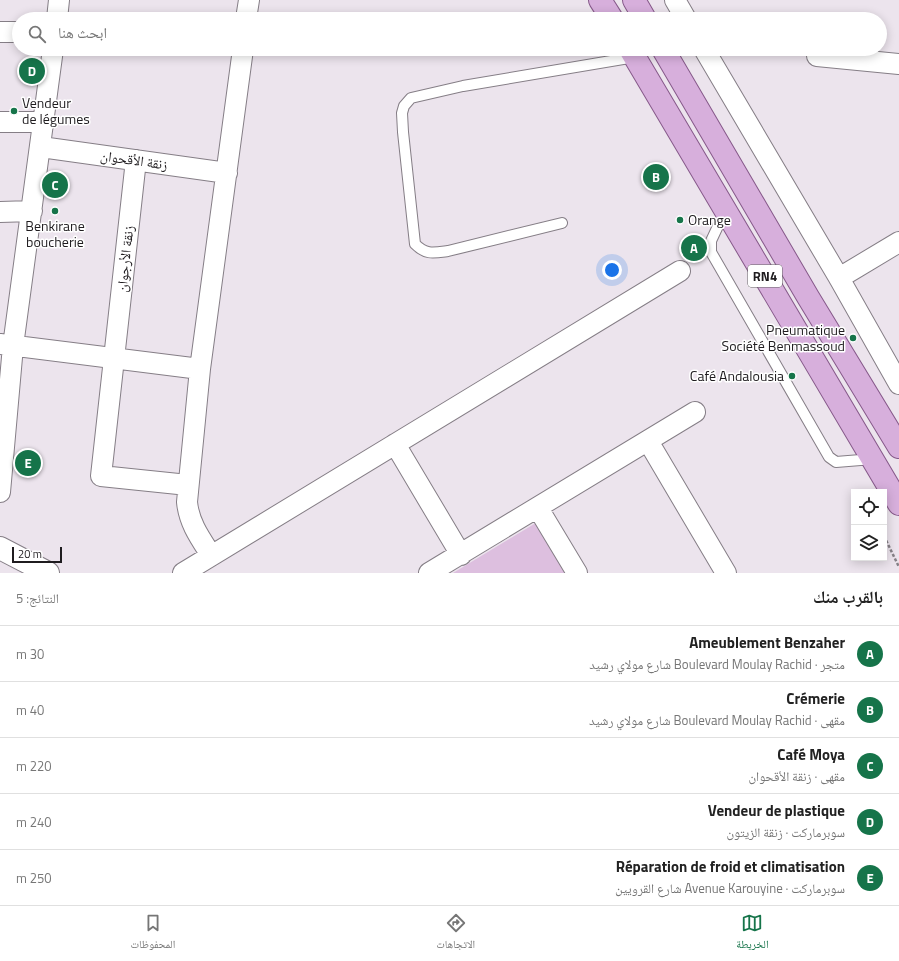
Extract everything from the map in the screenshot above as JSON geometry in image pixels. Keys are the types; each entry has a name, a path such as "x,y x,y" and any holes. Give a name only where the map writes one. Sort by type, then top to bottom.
{"main road":[{"path":"600,0 608,12"},
{"path":"634,0 641,12"},
{"name":"RN4","path":"635,56 899,504"},
{"name":"RN4","path":"667,56 808,297 899,448"}],"street":[{"path":"58,12 59,0"},
{"path":"247,12 249,0"},
{"path":"674,0 682,12"},
{"path":"0,32 12,32"},
{"path":"0,492 7,345 32,212 53,56"},
{"path":"211,555 194,528 188,513 186,502 200,369 242,56"},
{"path":"708,56 839,278 899,384"},
{"path":"817,56 899,64"},
{"path":"0,122 44,122"},
{"name":"زنقة الأقحوان","path":"41,147 227,173"},
{"name":"زنقة الأرجوان","path":"136,160 102,476 188,485"},
{"path":"0,212 32,212"},
{"path":"839,278 899,242"},
{"path":"183,573 680,271"},
{"path":"7,345 200,369"},
{"path":"429,573 695,412"},
{"path":"648,441 726,573"},
{"path":"395,444 461,555"},
{"path":"538,508 577,573"},
{"path":"0,548 48,573"}],"lane":[{"path":"562,223 448,251 433,253 423,252 415,244 403,132 402,113 404,106 411,98 463,86 618,56"},
{"path":"726,209 711,241 711,252 829,457 832,460 840,462 873,459"}],"path":[{"path":"887,542 899,567"}],"shaded area":[{"path":"544,518 572,573 453,573"}],"place":[{"name":"Vendeur de plastique","path":"32,71"},
{"name":"Vendeur de légumes","path":"14,111"},
{"name":"Crémerie","path":"656,177"},
{"name":"Café Moya","path":"55,185"},
{"name":"Benkirane boucherie","path":"55,211"},
{"name":"Orange","path":"680,220"},
{"name":"Ameublement Benzaher","path":"694,248"},
{"name":"Pneumatique Société Benmassoud","path":"853,338"},
{"name":"Café Andalousia","path":"792,376"},
{"name":"Réparation de froid et climatisation","path":"28,463"}]}
